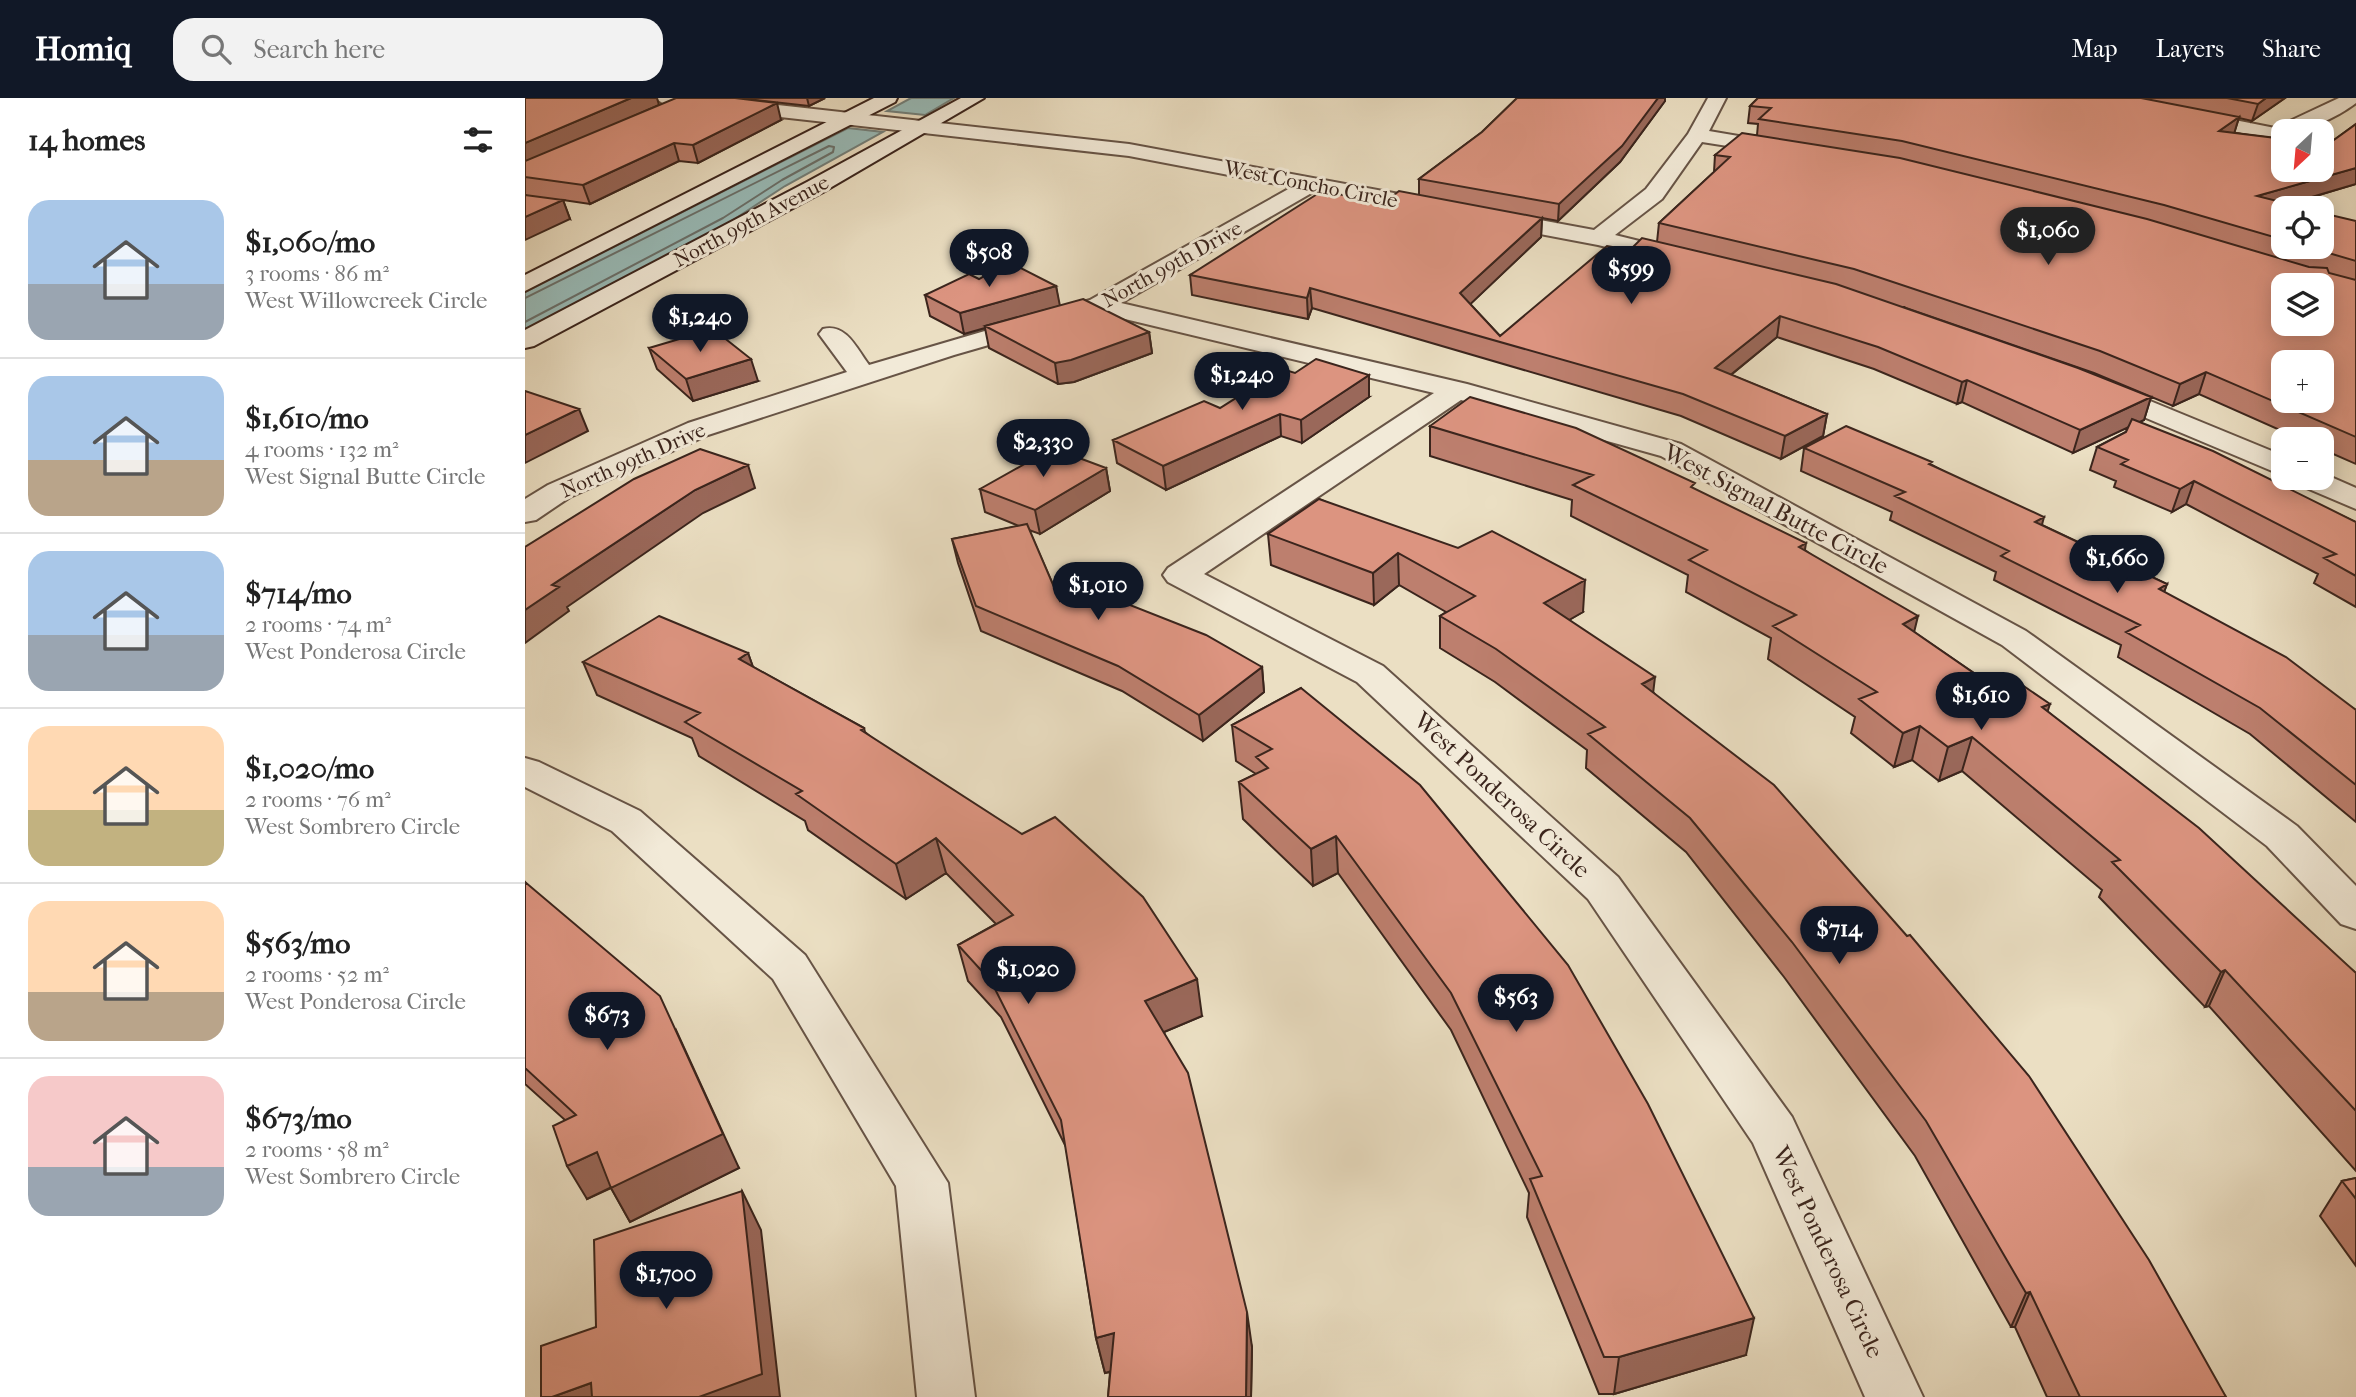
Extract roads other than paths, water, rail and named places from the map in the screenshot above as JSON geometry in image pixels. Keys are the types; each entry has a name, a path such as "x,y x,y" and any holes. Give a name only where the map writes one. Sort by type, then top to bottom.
{"street":[{"name":"West Concho Circle","path":"664,98 694,99 1102,146 1598,238 1706,265"},
{"name":"North 99th Avenue","path":"525,284 888,98"},
{"name":"North 99th Avenue","path":"525,340 928,126 975,98"},
{"path":"1598,238 1654,194 1697,135 1717,98"},
{"path":"2095,98 2277,134 2339,107 2351,98"},
{"path":"653,117 694,99"},
{"path":"1697,135 1804,152"},
{"name":"North 99th Drive","path":"525,513 559,491 698,429 1099,305 1313,184"},
{"name":"West Signal Butte Circle","path":"1099,305 1457,390 1671,450 2014,638 2282,836 2356,913"},
{"path":"832,334 864,376"},
{"path":"2083,381 2271,461"},
{"name":"West Ponderosa Circle","path":"1457,390 1180,575 1370,674 1603,888 1773,1132 1894,1397"},
{"path":"2334,490 2356,500"},
{"path":"525,771 626,821 789,967 922,1183 946,1397"}],"water":[{"path":"911,98 954,98 925,115 887,111"},
{"path":"848,128 883,132 785,186 727,224 525,330 525,292"}]}
